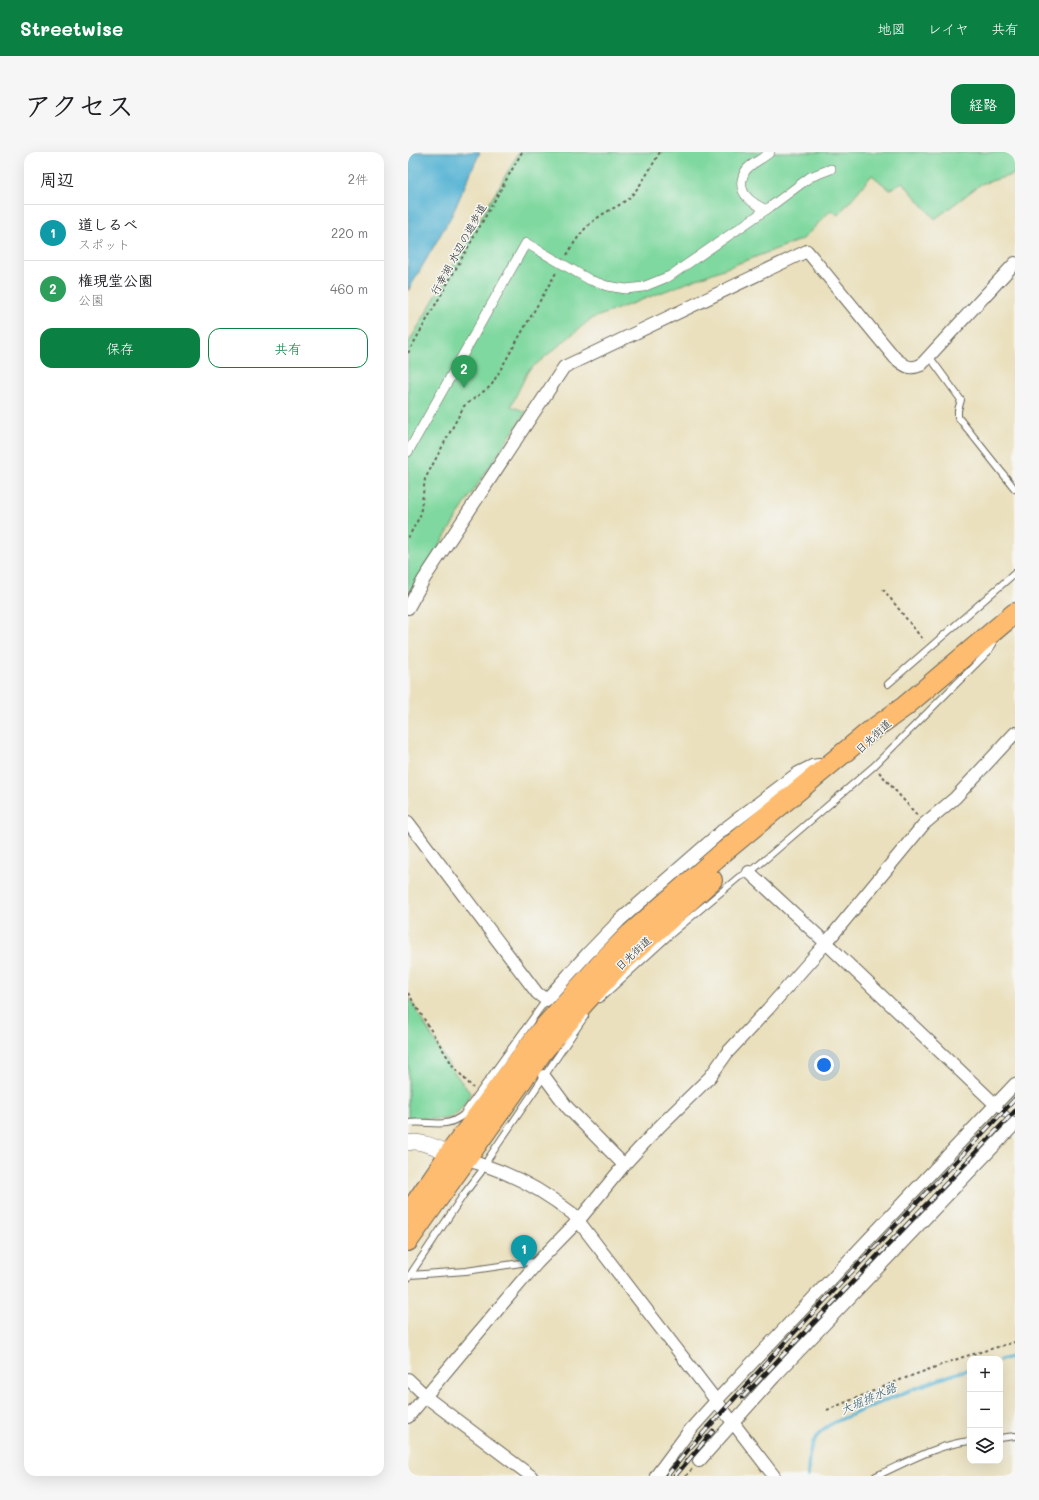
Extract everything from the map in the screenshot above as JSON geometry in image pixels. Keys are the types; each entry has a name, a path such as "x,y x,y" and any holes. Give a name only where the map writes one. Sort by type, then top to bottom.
{"highway":[{"name":"日光街道","path":"408,1214 544,1052 589,1004 603,981 643,942 830,771 1015,613"},
{"name":"日光街道","path":"408,1241 457,1157 539,1033 605,959 629,934 720,855 830,771"}],"street":[{"path":"766,210 749,199 743,191 741,183 743,175 749,167 770,152"},
{"path":"408,452 526,243 590,280 607,286 626,289 643,287 670,276 766,210 810,177 831,169"},
{"path":"408,608 424,579 564,367 807,250 895,358 905,366 913,368 921,365 1015,263"},
{"path":"408,1417 537,1263 579,1220 624,1165 660,1126 710,1077 727,1053 826,943 924,824 955,798 1015,733"},
{"path":"408,822 537,993 546,1000 620,920 723,830 798,773 819,764 830,771"},
{"path":"749,872 996,1105"},
{"path":"544,1076 567,1107 624,1165"},
{"path":"656,1476 690,1430 717,1400 1015,1084"},
{"path":"699,1461 774,1377 1015,1124"},
{"path":"408,1144 413,1141 421,1142 457,1157 476,1162 529,1184 553,1198 579,1220 774,1476"},
{"path":"408,1379 426,1397 531,1476"}],"lane":[{"path":"929,356 961,400 958,410 958,417 1015,489"},
{"path":"888,684 1015,573"},
{"path":"488,1159 589,1010 589,1004 739,877 749,872 874,766 987,653 993,644 987,637"},
{"path":"408,1123 417,1122 440,1125 451,1122 463,1115 546,1000"},
{"path":"996,1105 1015,1124"},
{"path":"409,1276 464,1194 481,1172"},
{"path":"409,1276 466,1271 528,1262 537,1263"},
{"path":"1003,1438 1015,1436"},
{"path":"876,1476 956,1442 967,1441"}],"path":[{"name":"行幸湖 水辺の遊歩道","path":"408,353 522,152"},
{"path":"408,538 420,516 425,479 464,406 491,386 578,236 602,215 622,203 636,190 660,152"},
{"path":"883,589 929,648"},
{"path":"874,766 924,824"},
{"path":"408,993 453,1066 479,1093"},
{"path":"827,1410 900,1380 962,1357 1015,1342"}],"green space":[{"path":"519,152 1015,152 1015,174 981,184 935,219 902,182 890,190 872,175 838,215 831,210 803,239 591,319 528,371 511,406 526,412 468,499 408,597 408,344"},
{"path":"408,996 450,1067 471,1094 458,1112 447,1118 408,1118"}],"water":[{"path":"408,152 480,152 452,215 408,291"}],"waterway":[{"name":"大堀排水路","path":"1003,1359 1015,1356"},
{"name":"大堀排水路","path":"808,1476 811,1447 816,1437 827,1426 899,1395 967,1370"}],"railway":[{"path":"667,1476 687,1451 788,1339 1015,1099"},
{"path":"743,1397 1015,1111"},
{"path":"675,1476 713,1431"}],"place":[{"name":"権現堂公園","path":"464,388"},
{"name":"道しるべ","path":"524,1268"}]}
